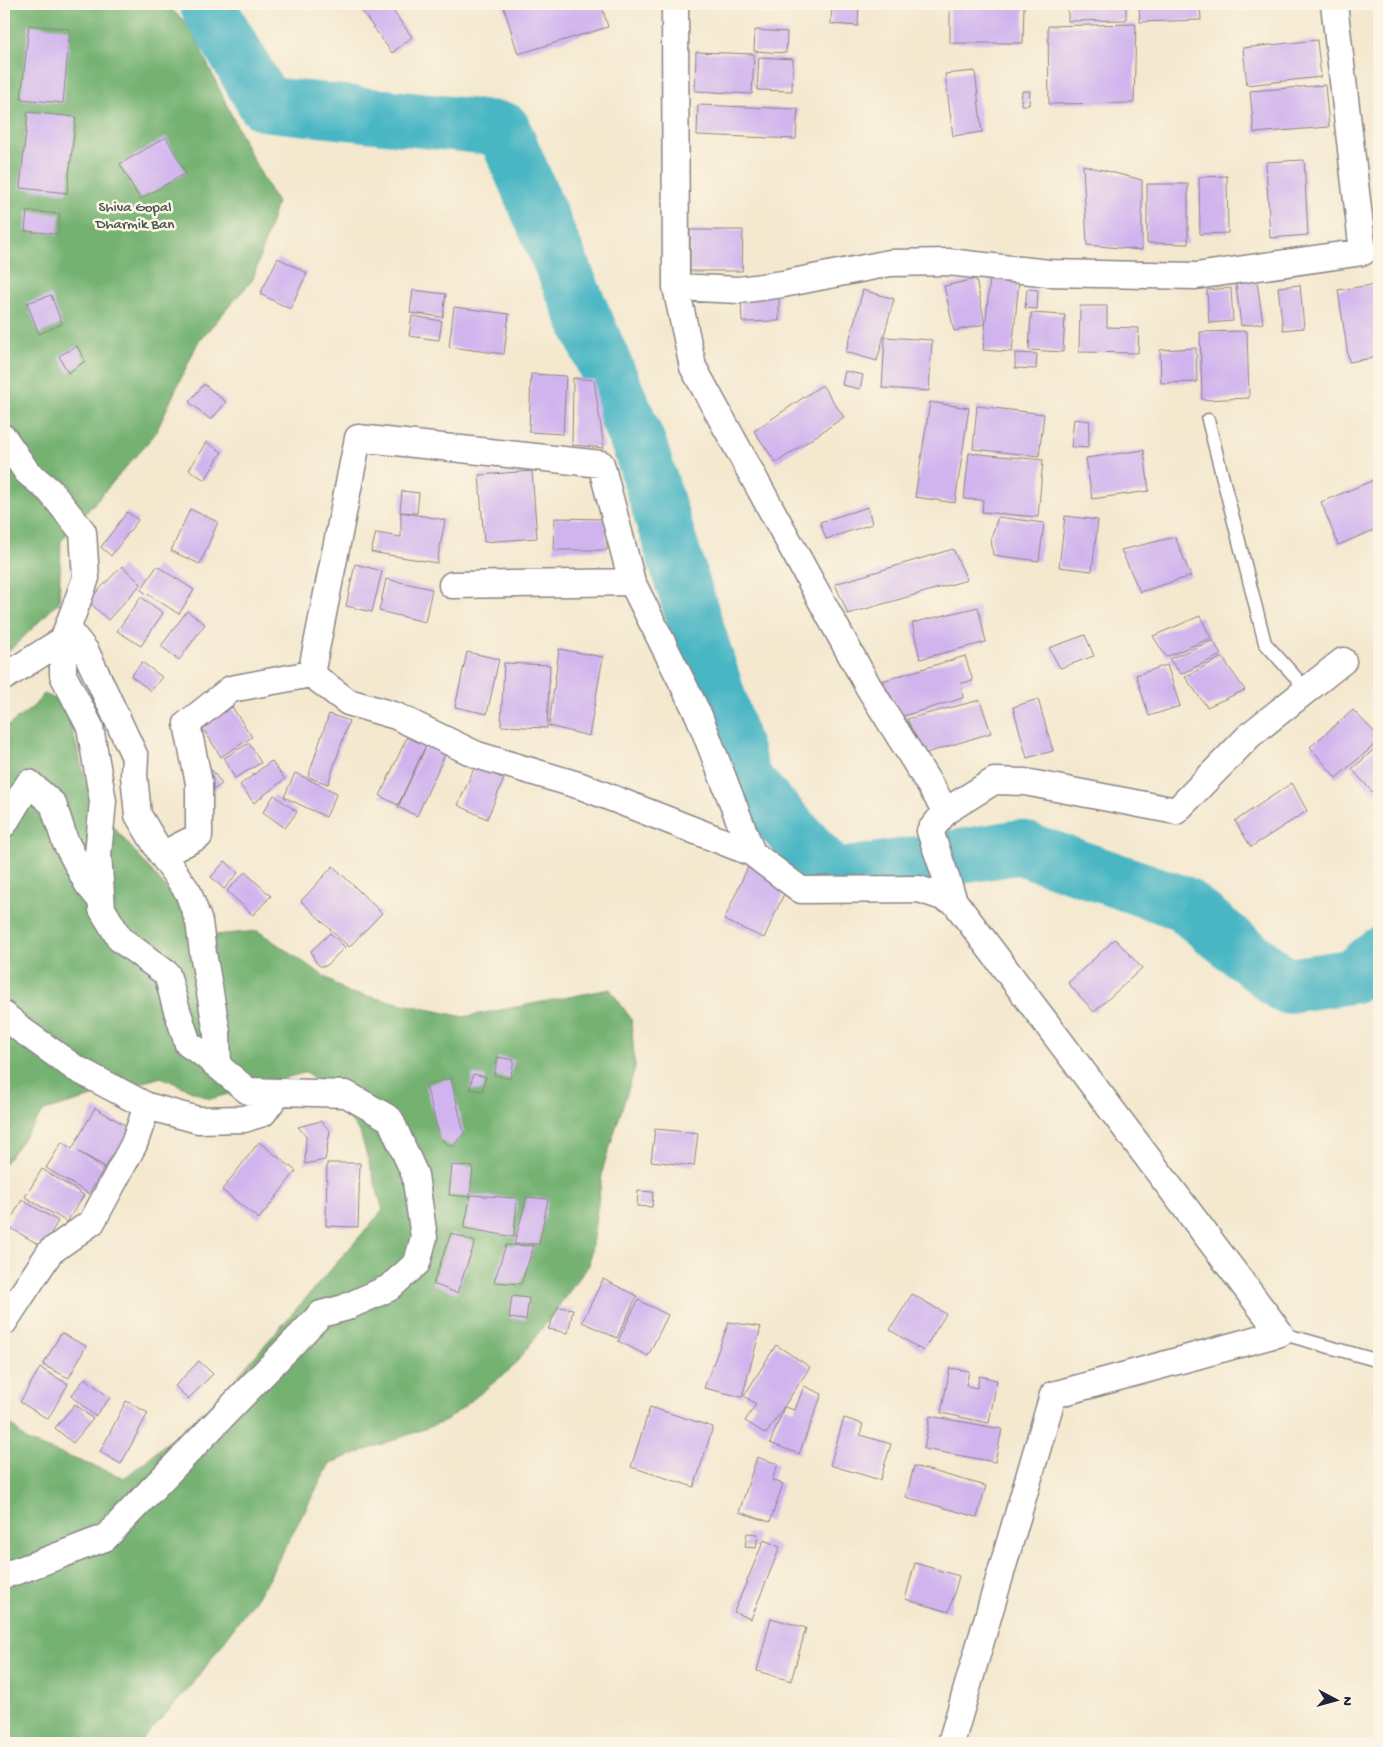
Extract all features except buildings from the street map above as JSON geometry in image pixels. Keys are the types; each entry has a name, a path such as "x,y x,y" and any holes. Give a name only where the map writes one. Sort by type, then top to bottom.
{"street":[{"path":"675,4 676,287 693,367 868,686 946,811"},
{"path":"676,287 748,289 890,263 948,262 1049,273 1196,276 1363,252 1334,4"},
{"path":"4,438 27,472 50,491 82,532 86,578 64,640 63,675 90,727 103,802 98,854 102,909 120,939 168,974 175,1004 188,1044 248,1091 346,1094 390,1119 415,1175 424,1237 418,1263 389,1288 344,1308 322,1314 105,1538 31,1567 4,1575"},
{"path":"311,674 358,438 601,464 632,582 699,716 752,853"},
{"path":"452,585 632,582"},
{"path":"4,677 64,640 76,639 86,652 135,757 134,775 138,815 162,855 188,892 199,922 217,1032 218,1066"},
{"path":"951,1743 1053,1394 1280,1334 954,902 930,831 946,811 994,780 1025,782 1176,811 1250,735 1343,661"},
{"path":"162,855 199,836 200,783 186,724 232,689 311,674 348,702 396,716 477,755 581,786 752,853 801,890 919,889 954,902"},
{"path":"4,824 29,783 54,804 64,841 87,883 100,900"},
{"path":"4,1016 23,1032 75,1068 148,1106 198,1120 244,1119 263,1113 278,1093"},
{"path":"4,1322 50,1252 92,1222 134,1144 148,1106"}],"lane":[{"path":"1208,420 1265,643 1306,690"},
{"path":"1280,1334 1379,1362"}],"green space":[{"name":"Shiva Gopal Dharmik Ban","path":"4,4 165,4 189,25 249,152 277,203 253,279 198,342 155,434 61,541 59,602 4,656"},
{"path":"44,694 65,703 91,801 185,910 216,935 258,931 347,992 464,1017 610,989 631,1019 635,1068 603,1168 589,1265 513,1367 446,1421 330,1463 265,1585 193,1684 139,1743 4,1743 4,1417 27,1441 125,1478 214,1403 383,1210 360,1132 307,1072 210,1099 161,1077 44,1111 4,1164 4,729 34,706"}],"waterway":[{"path":"207,4 265,104 503,129 640,447 744,779 834,877 1019,847 1182,903 1285,986 1353,976 1379,955"}]}
